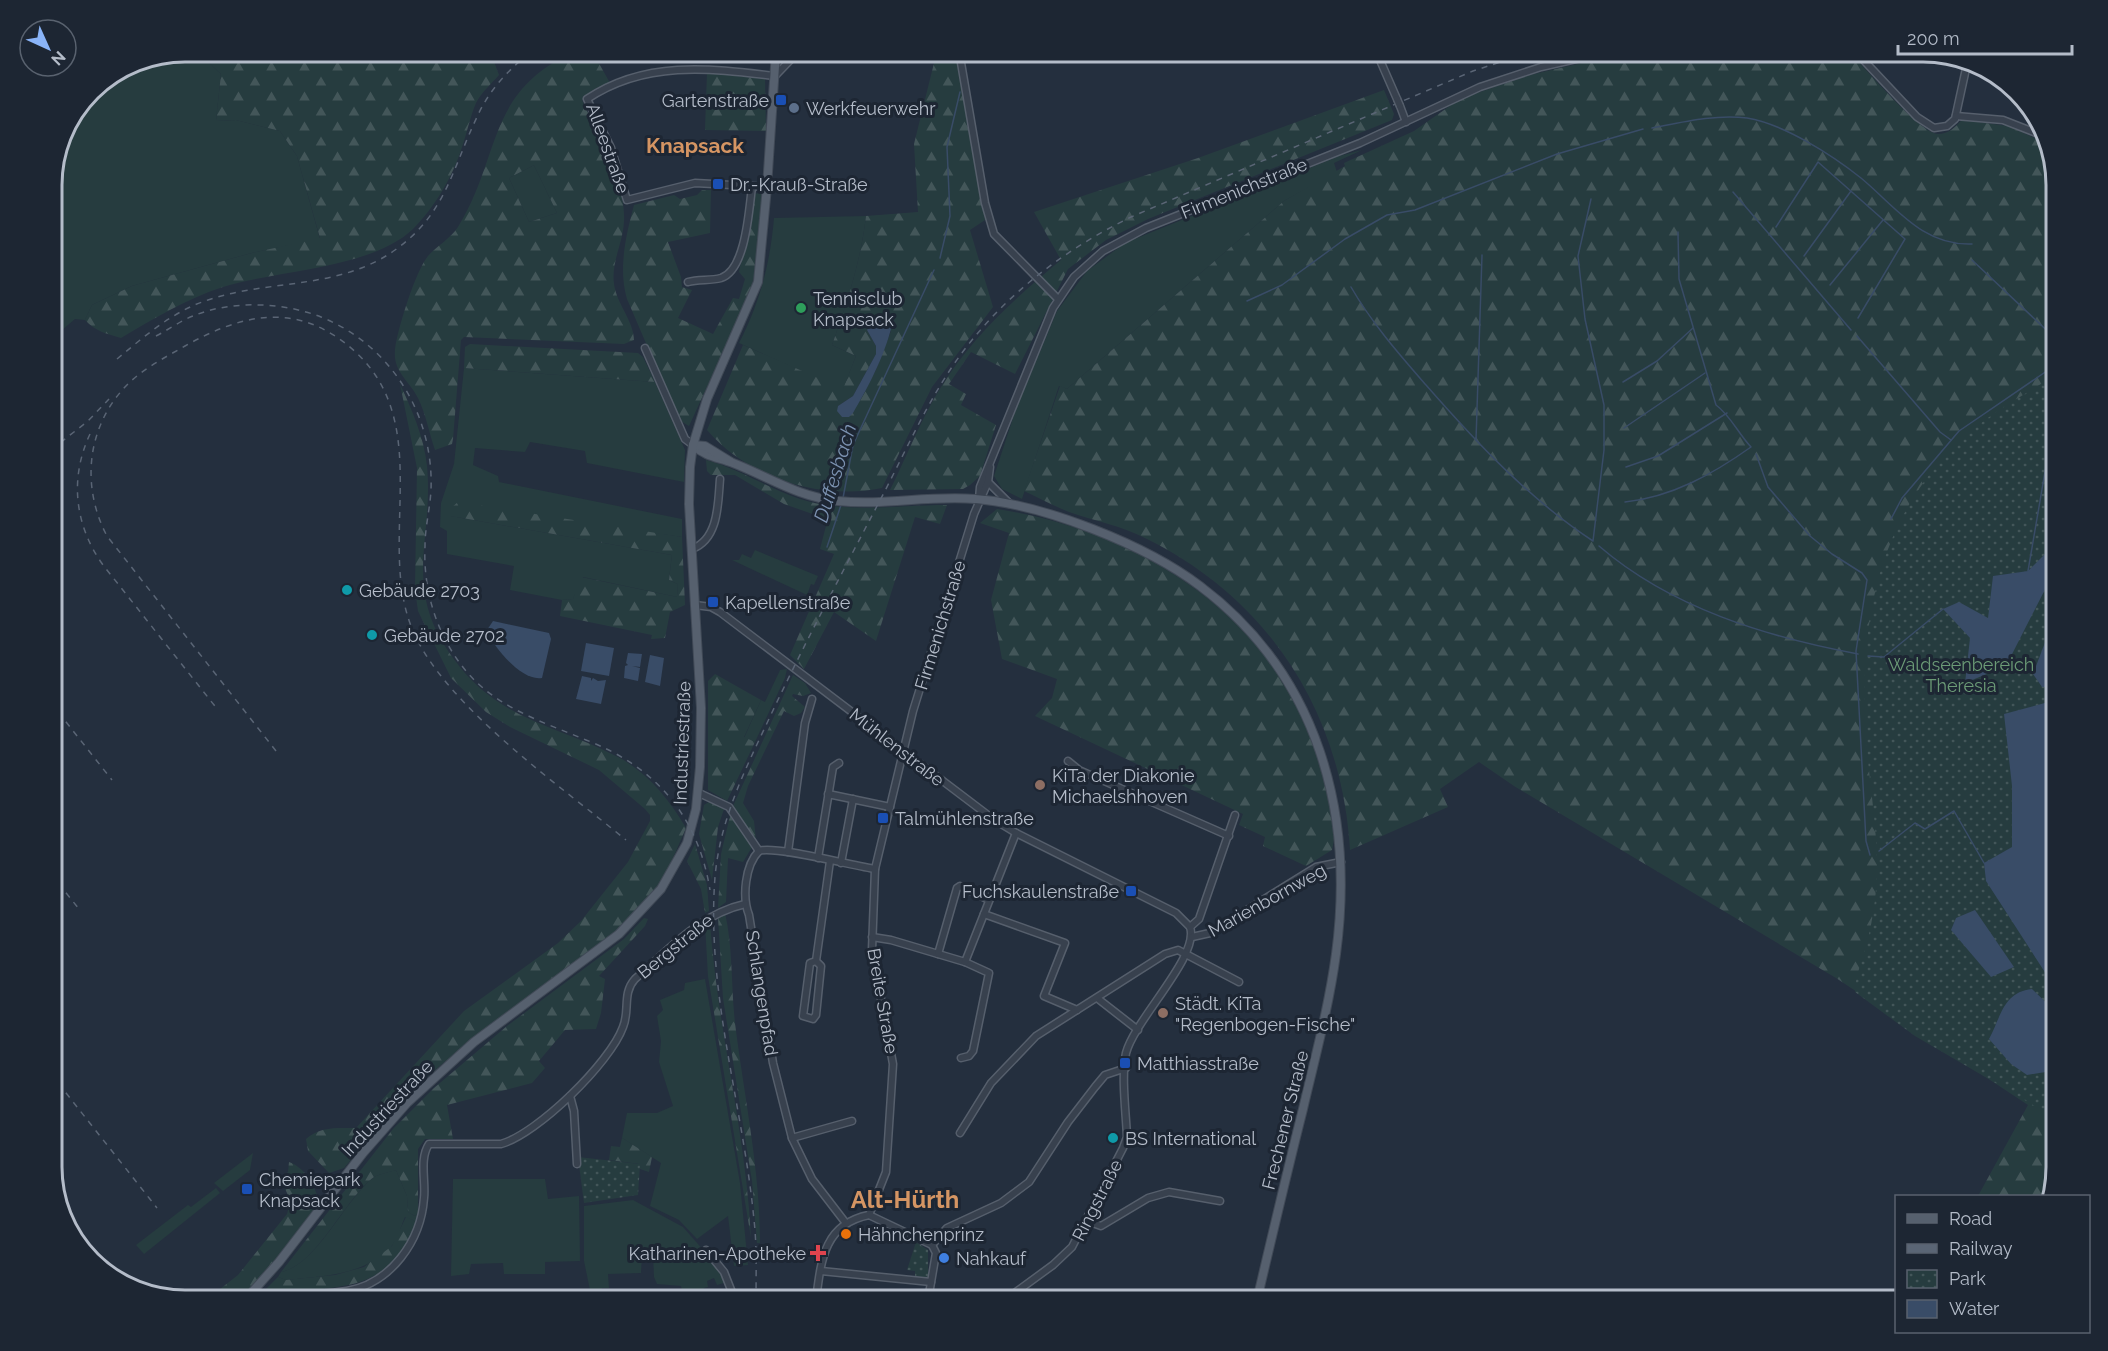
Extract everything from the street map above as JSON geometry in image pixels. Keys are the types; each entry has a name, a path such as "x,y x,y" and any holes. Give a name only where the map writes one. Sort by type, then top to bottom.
{"main road":[{"name":"Industriestraße","path":"253,1290 279,1262 363,1152 428,1083 501,1021 591,957 641,912 661,889 683,852 693,824 699,793 701,708 689,504 693,445 707,399 758,282 776,62"},
{"name":"Frechener Straße","path":"693,445 703,455 731,462 801,494 849,502 925,497 979,499 1010,505 1094,531 1156,558 1215,597 1257,639 1291,687 1316,737 1331,786 1341,862 1339,928 1328,998 1259,1290"}],"street":[{"path":"775,76 788,62"},
{"path":"961,62 985,203 994,234 1058,299"},
{"path":"1381,62 1406,122"},
{"name":"Firmenichstraße","path":"979,499 980,487 991,458 1058,299 1088,263 1133,233 1406,122 1444,102 1498,80 1568,62"},
{"path":"1866,62 1925,124 1942,128 1950,125 1956,116 1966,69"},
{"name":"Alleestraße","path":"752,187 695,183 627,200 611,148 586,99 627,78 656,70 703,68 775,76"},
{"path":"1956,116 2003,120 2035,132"},
{"path":"688,282 721,278 733,268 744,237 752,187 767,187"},
{"path":"645,348 685,439 693,445"},
{"name":"Firmenichstraße","path":"902,751 938,627 979,499 988,482 991,458"},
{"path":"692,549 702,545 712,530 718,504 720,479"},
{"path":"988,482 1010,505"},
{"name":"Mühlenstraße","path":"695,605 711,607 720,612 963,798 1016,833 1176,913 1190,927"},
{"path":"788,852 805,723 812,699"},
{"name":"Breite Straße","path":"869,1215 886,1172 893,1064 873,957 875,868 902,751"},
{"path":"1068,761 1079,770 1228,836"},
{"path":"818,858 833,767 839,764"},
{"path":"699,793 729,807 759,851 764,849 788,852 875,868"},
{"path":"828,794 890,807"},
{"path":"841,862 853,799"},
{"path":"932,1245 947,1228 1001,1203 1025,1186 1105,1075 1126,1068 1126,1054 1138,1030 1187,954 1192,937 1190,927 1199,919 1235,815"},
{"path":"965,962 1016,833"},
{"name":"Schlangenpfad","path":"759,851 749,869 745,904 749,915 773,1064 792,1138 812,1179 845,1222"},
{"path":"816,961 830,861"},
{"name":"Marienbornweg","path":"1192,937 1210,933 1316,867 1341,862"},
{"path":"938,954 957,888 960,886 989,900"},
{"name":"Bergstraße","path":"337,1290 360,1287 374,1281 398,1262 409,1248 421,1219 425,1182 423,1157 429,1144 488,1145 511,1141 539,1124 570,1096 619,1036 625,1022 629,986 635,979 703,921 726,908 745,904"},
{"path":"984,914 1065,942 1044,996 1077,1010"},
{"path":"872,937 965,962 989,973 973,1051 969,1056 961,1058"},
{"path":"960,1133 980,1098 1011,1060 1036,1036 1165,954 1178,950 1239,981"},
{"path":"816,961 821,966 816,1015 813,1019 803,1016 810,963 816,961"},
{"path":"1097,998 1138,1030"},
{"name":"Ringstraße","path":"1018,1290 1065,1255 1078,1238 1126,1143 1126,1068"},
{"path":"570,1096 574,1111 577,1164"},
{"path":"792,1138 852,1121"},
{"path":"1087,1221 1101,1226 1148,1197 1168,1192 1220,1201"},
{"path":"818,1290 831,1239 845,1222 869,1215 932,1245 936,1253 929,1290"},
{"path":"706,1250 724,1272 731,1290"},
{"path":"821,1271 930,1282"}],"green space":[{"path":"208,62 221,74 216,121 236,120 280,131 297,156 320,239 252,253 132,286 92,305 85,320 75,319 62,330 62,176 68,145 74,130 97,97 130,74 160,64"},
{"path":"208,62 494,62 499,75 476,103 458,158 442,191 413,229 395,242 373,253 349,260 223,287 171,310 121,338 97,329 85,320 92,305 132,286 252,253 320,238 297,156 280,131 236,120 216,121 221,74"},
{"path":"556,62 598,62 610,83 596,88 582,100 610,159 621,190 624,221 615,263 614,280 617,295 632,327 634,340 624,344 464,337 461,340 452,444 435,450 421,404 396,364 396,341 403,315 423,263 458,227 472,201 499,127 525,85","holes":["534,165 557,213 529,222 509,178"]},
{"path":"934,62 958,62 985,220 970,230 993,307 932,387 882,488 835,491 787,482 764,473 724,447 707,430 743,345 843,389 856,356 832,345 857,266 866,216 918,212 914,144","holes":["867,330 891,331 875,372 842,417 838,406 853,396 876,354 876,346"]},
{"path":"1586,62 1858,62 1906,112 1929,131 1938,134 1945,133 1952,130 1962,120 2008,126 2038,139 2047,184 2047,1167 2043,1195 1979,1195 2028,1105 1836,978 1514,786 1479,762 1440,789 1448,807 1350,850 1344,800 1332,753 1315,708 1292,666 1263,628 1229,594 1191,564 1138,534 1069,512 1024,491 1060,386 1067,389 1284,201 1345,166 1344,163 1414,131 1457,101 1530,75"},
{"path":"707,73 765,79 766,131 705,130"},
{"path":"1384,90 1394,114 1392,120 1148,219 1106,240 1068,269 1015,374 971,352 949,384 966,394 961,405 996,425 980,476 963,489 890,490 927,412 966,351 1028,288 1061,260 1034,212 1198,158"},
{"path":"1362,150 1334,163 1337,172 1284,201 1067,389 1059,386 1022,499 1002,489 994,476 1016,409 1057,311 1087,271 1125,243 1339,156"},
{"path":"534,165 557,213 529,222 509,178"},
{"path":"702,190 711,190 710,233 668,242 681,277 682,287 692,290 678,318 713,334 733,298 739,299 745,279 739,272 755,194 762,192 757,264 750,293 689,426 679,420 627,299 623,264 634,205 674,195 680,199 697,195"},
{"name":"Tennisclub Knapsack","path":"866,216 857,266 832,345 856,356 843,390 739,343 753,313 763,282 774,218"},
{"path":"470,344 638,353 643,357 655,382 464,368 465,347"},
{"path":"464,368 655,382 685,450 684,482 587,463 585,451 530,442 525,452 475,448 473,465 498,476 499,482 682,519 682,537 601,526 451,516 672,555 669,580 678,584 677,597 583,577 573,599 562,600 510,590 514,566 447,554 447,531 440,527 441,503 454,464"},
{"name":"Waldseenbereich Theresia","path":"2047,380 2047,1113 1915,1036 1855,992 1871,925 1876,886 1877,850 1867,749 1865,691 1866,651 1871,612 1880,574 1892,538 1910,504 1932,471 1960,441 2007,405"},
{"path":"400,384 420,434 427,466 428,493 423,564 428,609 437,632 453,658 470,679 508,708 629,763 665,797 686,828 666,874 650,897 619,930 442,1064 401,1101 344,1168 329,1173 308,1151 306,1139 323,1130 356,1128 464,1011 558,943 581,921 628,862 650,821 650,815 645,809 599,770 510,727 486,712 451,678 418,611 415,589 417,468"},
{"path":"706,460 730,468 788,495 817,504 873,508 947,505 940,524 915,517 876,641 834,612 804,669 790,655 834,554 820,549 826,526 824,518 784,504 735,475 711,475 707,471"},
{"path":"458,502 682,537 685,605 670,612 665,638 651,639 652,635 560,616 562,600 573,599 581,577 677,597 678,584 669,580 672,555 451,516 451,508"},
{"path":"997,509 1051,520 1103,538 1152,561 1198,590 1238,626 1273,666 1301,713 1321,765 1329,796 1334,829 1332,850 1306,866 1263,846 1265,837 1239,825 1243,814 1035,716 1052,698 1057,679 1002,659 991,600 1009,533 980,523"},
{"path":"755,550 818,576 814,585 811,584 807,595 732,560 739,560 742,554 751,558"},
{"path":"787,669 755,742 744,738 761,700 765,702 780,670"},
{"path":"715,674 761,700 744,737 755,742 727,801 708,790 708,681"},
{"path":"793,675 805,683 811,693 803,696 793,694 792,696 805,707 801,713 794,716 784,711 748,786 743,803 754,821 756,840 733,806"},
{"path":"709,802 724,809 718,827 712,880 699,834 704,805"},
{"path":"730,816 752,847 743,862 728,858 726,902 718,908 721,854"},
{"path":"695,844 707,885 709,911 705,913 701,889 687,861"},
{"path":"725,913 735,1023 757,1188 760,1243 757,1243 752,1181 723,998 718,918"},
{"path":"644,918 648,919 645,926 599,976 605,979 601,1013 596,1029 565,1030 539,1061 545,1068 532,1083 447,1105 453,1139 425,1139 418,1149 418,1214 415,1216 408,1212 407,1196 396,1170 376,1176 363,1187 307,1257 294,1267 281,1272 393,1129 434,1088 507,1026 624,939"},
{"path":"710,922 719,1001 743,1159 751,1238 708,976 705,923"},
{"path":"705,979 740,1183 748,1265 734,1266 728,1216 697,1239 679,1220 650,1206 661,1163 622,1138 627,1113 657,1113 673,1106 659,1062 661,1041 657,1016 663,1010 660,1000 684,990 685,983"},
{"path":"622,1138 652,1157 649,1172 640,1169 640,1164 609,1160 611,1146 620,1147"},
{"path":"253,1153 250,1170 223,1191 214,1183"},
{"path":"578,1157 640,1164 638,1195 584,1203"},
{"path":"289,1162 305,1173 319,1203 277,1260 249,1290 219,1290 238,1275 287,1214 288,1195 278,1179 288,1172"},
{"path":"396,1170 407,1196 408,1212 415,1216 418,1214 417,1222 405,1217 391,1247 380,1257 342,1273 286,1280 278,1277 281,1272 294,1267 319,1245 352,1200 374,1177"},
{"path":"453,1179 545,1179 548,1199 579,1196 580,1261 545,1262 545,1274 504,1274 503,1263 471,1264 469,1274 451,1276"},
{"path":"216,1188 220,1193 144,1254 136,1245 188,1205 191,1207"},
{"path":"633,1200 683,1227 719,1268 727,1282 717,1285 714,1278 707,1281 708,1287 704,1290 682,1290 681,1286 657,1284 654,1277 653,1255 642,1255 641,1273 608,1274 609,1288 590,1290 584,1261 584,1206"},
{"path":"406,1217 417,1222 394,1259 382,1271 368,1279 353,1284 314,1290 265,1290 278,1277 286,1280 335,1275 364,1267 392,1246"},
{"path":"916,1242 928,1250 928,1279 915,1278 915,1271 907,1270"}],"water":[{"path":"878,315 893,320 882,356 853,413 849,417 842,417 837,411 838,406 853,396 876,354 876,346 867,330"},
{"path":"2047,552 2047,586 2006,666 1965,683 1970,638 1943,609 1959,602 1988,618 1993,576 2028,571"},
{"path":"493,621 549,633 551,639 542,678 526,675 502,654 487,630"},
{"path":"2047,637 2047,687 2042,687 2033,674"},
{"path":"586,643 614,648 609,676 581,671"},
{"path":"628,653 642,654 640,667 632,666 640,668 638,681 624,678 625,666 628,665 626,663"},
{"path":"650,655 664,658 660,686 645,682"},
{"path":"582,676 591,678 591,681 593,678 598,681 606,680 601,704 576,699"},
{"path":"2047,702 2047,976 1986,881 1984,863 2012,847 2012,786 2004,714"},
{"path":"1975,910 2014,967 1991,977 1951,930 1956,918"},
{"path":"2032,989 2047,1003 2047,1072 2027,1075 2011,1064 1989,1039 2004,1007 2009,1000 2022,991"}],"waterway":[{"path":"940,258 950,216 947,147 960,92"},
{"path":"1652,128 1723,117 1761,121 1822,150 1861,178 1898,212 1924,231 1954,243 1972,244"},
{"path":"1247,301 1282,285 1345,239 1387,215 1415,210 1557,154 1643,129"},
{"path":"1776,227 1818,162 1905,239 1858,318"},
{"path":"1804,256 1851,191"},
{"path":"1733,192 1851,330"},
{"path":"1351,287 1367,313 1396,350 1504,469 1547,507 1593,541 1604,450 1604,405 1585,319 1578,256 1591,199"},
{"path":"1830,285 1883,220"},
{"path":"1625,502 1676,490 1707,475 1751,447 1726,414 1716,405 1679,279 1678,232"},
{"path":"1476,440 1482,255"},
{"path":"1972,260 2047,331"},
{"name":"Duffesbach","path":"843,498 853,445 934,270"},
{"path":"1623,382 1657,361 1693,328"},
{"path":"1857,336 1940,432 1951,440"},
{"path":"1891,519 1902,498 1959,431 2047,371"},
{"path":"1624,428 1705,373"},
{"path":"1626,467 1658,456 1727,413"},
{"path":"1756,454 1768,487 1810,536 1832,554 1862,573 1867,580 1856,651 1866,841 1870,855"},
{"path":"2028,571 2047,463"},
{"name":"Duffesbach","path":"827,547 841,505"},
{"path":"1599,546 1627,568 1657,587 1721,617 1789,639 1858,654"},
{"path":"1868,656 1884,657 1943,609"},
{"path":"1879,851 1915,823 1925,829 1954,811 1984,863"}],"railway":[{"path":"117,359 160,325 195,305 232,293 328,278 351,272 395,250 412,236 437,206 487,98 519,62"},
{"path":"756,1290 756,1250 749,1177 720,1006 716,963 715,877 722,836 734,797 781,694 920,421 944,379 972,340 1006,303 1045,270 1086,241 1131,217 1473,71 1500,62"},
{"path":"156,336 188,318 208,311 240,305 257,305 290,308 321,317 346,329 368,345 387,364 403,386 416,410 425,435 430,462 431,490 425,539 426,580 434,612 447,643 466,671 492,695 522,713 611,751 633,764 653,780 670,797 684,817 704,863 710,890"},
{"path":"276,751 107,536 98,516 91,476 92,455 104,416 130,382 156,362 204,336 242,322 280,317 299,320 319,327 338,338 370,368 389,401 398,438 399,556 403,594 413,631 429,660 478,717 539,771 626,840"},
{"path":"62,441 88,421 109,399"},
{"path":"90,434 83,451 78,485 78,502 86,534 103,565 218,710"},
{"path":"62,717 112,780"},
{"path":"62,888 79,909"},
{"path":"62,1088 157,1208"}],"place":[{"name":"Gartenstraße","path":"781,100"},
{"name":"Werkfeuerwehr","path":"794,108"},
{"name":"Dr.-Krauß-Straße","path":"718,184"},
{"name":"Tennisclub Knapsack","path":"801,308"},
{"name":"Gebäude 2703","path":"347,590"},
{"name":"Kapellenstraße","path":"713,602"},
{"name":"Gebäude 2702","path":"372,635"},
{"name":"KiTa der Diakonie Michaelshhoven","path":"1040,785"},
{"name":"Talmühlenstraße","path":"883,818"},
{"name":"Fuchskaulenstraße","path":"1131,891"},
{"name":"Städt. KiTa \"Regenbogen-Fische\"","path":"1163,1013"},
{"name":"Matthiasstraße","path":"1125,1063"},
{"name":"BS International","path":"1113,1138"},
{"name":"Chemiepark Knapsack","path":"247,1189"},
{"name":"Hähnchenprinz","path":"846,1234"},
{"name":"Katharinen-Apotheke","path":"818,1253"},
{"name":"Nahkauf","path":"944,1258"}],"district":[{"name":"Knapsack","path":"695,145"},
{"name":"Alt-Hürth","path":"905,1199"}]}
